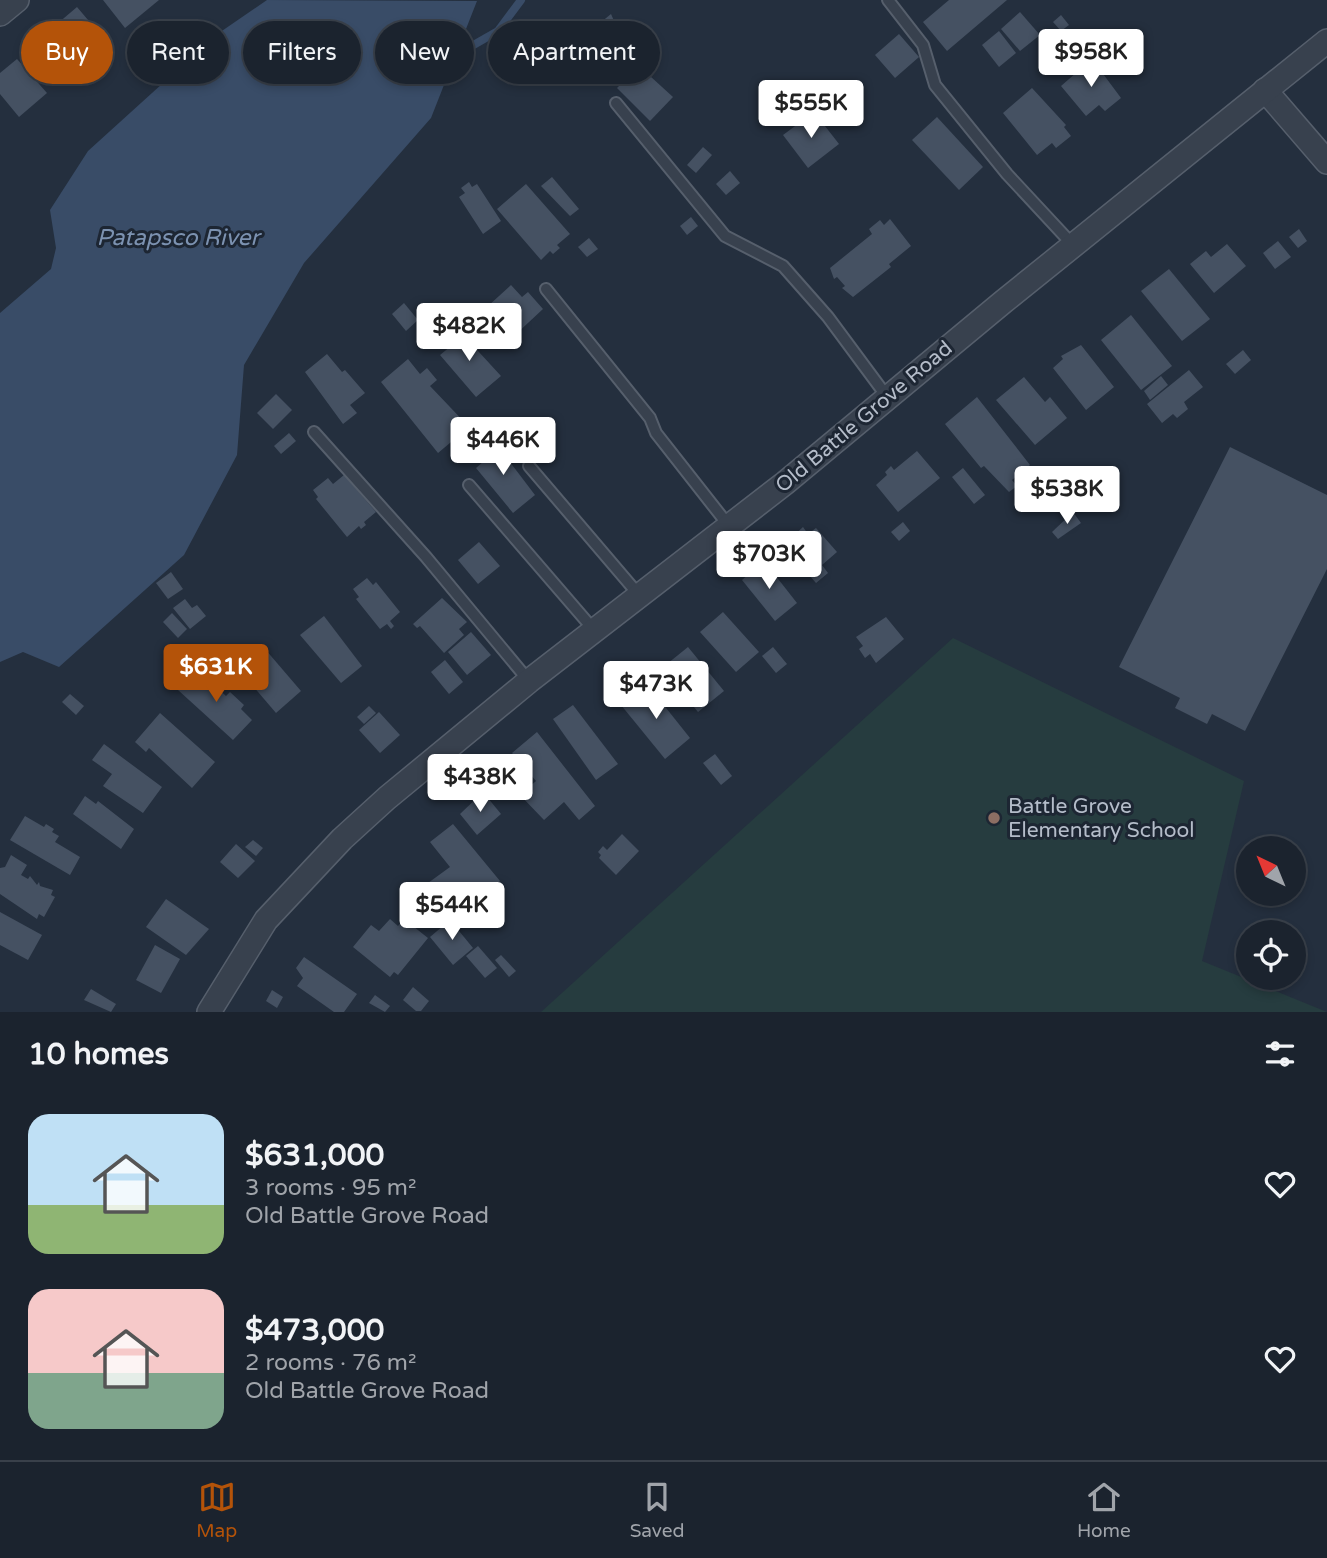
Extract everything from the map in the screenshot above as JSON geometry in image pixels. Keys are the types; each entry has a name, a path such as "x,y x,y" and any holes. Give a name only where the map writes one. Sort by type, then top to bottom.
{"street":[{"path":"0,14 17,0"},
{"name":"Old Battle Grove Road","path":"209,1012 266,920 342,839 529,681 729,526 1327,41"},
{"path":"1265,90 1327,162"}],"lane":[{"path":"888,0 923,45 935,85 1007,174 1073,245"},
{"path":"616,103 725,236 783,266 828,317 888,398"},
{"path":"546,289 631,393 650,418 656,433 729,526"},
{"path":"314,432 426,557 529,681"},
{"path":"529,466 639,595"},
{"path":"469,485 594,630"}],"green space":[{"name":"Battle Grove Elementary School","path":"953,638 1244,781 1202,961 1236,975 1236,990 1273,990 1327,1012 541,1012"}],"water":[{"name":"Patapsco River","path":"267,0 477,1 469,21 375,21 375,84 444,84 431,118 304,263 244,365 237,455 184,555 59,667 23,652 0,662 0,313 51,269 56,248 50,210 88,151 162,84 229,84 229,26"}],"building":[{"path":"103,0 159,0 134,21 127,21 125,28"},
{"path":"949,0 1007,0 947,51 923,22"},
{"path":"77,7 89,21 61,21"},
{"path":"1020,12 1040,35 1020,51 1001,29"},
{"path":"611,14 614,21 602,21"},
{"path":"1061,15 1069,25 1061,31 1053,22"},
{"path":"999,31 1016,53 999,67 982,45"},
{"path":"899,34 919,57 895,78 875,55"},
{"path":"17,59 21,64 21,84 39,84 47,93 19,117 0,94 0,73"},
{"path":"1092,59 1121,98 1105,111 1099,105 1086,116 1061,86"},
{"path":"621,84 659,84 673,97 650,121 617,88"},
{"path":"1032,88 1066,125 1064,127 1071,136 1056,148 1052,143 1037,155 1003,113"},
{"path":"814,112 839,144 808,168 783,135"},
{"path":"937,117 983,167 959,190 912,140"},
{"path":"703,147 712,155 696,173 687,165"},
{"path":"730,171 740,183 726,195 716,184"},
{"path":"552,177 579,209 570,216 541,186"},
{"path":"469,182 472,187 477,184 501,221 483,234 459,197 465,193 461,188"},
{"path":"526,184 570,234 557,245 560,248 553,254 550,251 541,260 497,209"},
{"path":"691,217 698,226 687,235 680,226"},
{"path":"890,219 911,246 889,264 891,267 853,297 842,288 845,286 837,277 834,279 830,268 872,234 869,229 880,220 884,225"},
{"path":"1299,229 1307,241 1298,248 1289,237"},
{"path":"589,238 598,249 587,257 578,247"},
{"path":"1278,241 1291,257 1275,269 1263,253"},
{"path":"1227,244 1246,266 1214,293 1190,264 1206,251 1211,257"},
{"path":"1169,269 1210,319 1182,341 1141,291"},
{"path":"511,285 522,297 528,292 543,309 514,336 488,306"},
{"path":"404,303 418,320 406,331 392,314"},
{"path":"1131,315 1172,366 1141,390 1101,340"},
{"path":"456,327 501,376 476,397 440,355 451,346 444,338"},
{"path":"1081,345 1114,387 1086,410 1053,368 1063,359 1061,356"},
{"path":"1243,350 1251,360 1235,374 1226,364"},
{"path":"327,354 365,393 350,405 357,413 343,424 305,372"},
{"path":"408,359 420,374 427,368 437,380 430,386 469,427 438,453 381,382"},
{"path":"1189,370 1203,387 1184,402 1188,409 1177,418 1173,414 1162,423 1147,404"},
{"path":"1161,376 1168,385 1150,400 1144,391"},
{"path":"1024,377 1045,402 1050,397 1067,418 1035,445 996,400"},
{"path":"276,394 292,410 273,429 257,413"},
{"path":"977,397 1030,465 1012,480 1017,486 1009,492 984,466 981,468 945,424"},
{"path":"512,428 529,447 512,460 495,441"},
{"path":"289,433 296,441 281,454 274,446"},
{"path":"489,440 500,449 535,495 513,513 476,468 484,461 474,453"},
{"path":"1230,447 1327,495 1327,569 1245,731 1212,714 1207,724 1175,708 1180,698 1119,667"},
{"path":"917,451 940,478 898,512 876,485 887,475 885,472 891,466 894,470"},
{"path":"963,468 985,495 974,504 952,477"},
{"path":"344,475 376,512 364,522 366,525 361,529 359,526 347,537 316,499 318,497 313,490 328,478 333,484"},
{"path":"1073,512 1081,523 1058,539 1052,532"},
{"path":"903,522 910,531 899,541 891,532"},
{"path":"803,527 808,534 816,528 837,552 822,565 828,573 816,583 788,551 796,544 791,538"},
{"path":"479,542 500,566 478,584 458,560"},
{"path":"764,561 797,603 775,621 742,580"},
{"path":"171,572 183,589 168,599 156,583"},
{"path":"367,578 373,585 376,582 400,612 390,621 394,626 391,629 387,624 380,629 356,599 359,597 353,589"},
{"path":"442,598 467,622 459,629 464,635 444,653 420,626 417,628 413,624"},
{"path":"185,599 192,608 197,605 206,616 190,629 173,608"},
{"path":"723,612 759,652 736,672 700,632"},
{"path":"172,613 187,629 178,638 163,622"},
{"path":"324,616 362,666 341,683 300,635"},
{"path":"886,617 904,639 876,663 870,654 865,658 859,649 863,646 856,637"},
{"path":"471,632 491,655 467,675 448,652"},
{"path":"688,647 724,691 698,712 662,668"},
{"path":"773,647 787,664 776,673 762,656"},
{"path":"265,649 301,691 276,713 240,671"},
{"path":"445,660 463,682 449,694 431,672"},
{"path":"197,669 226,696 230,692 244,705 241,709 252,720 233,740 178,690"},
{"path":"647,684 690,738 665,759 621,705"},
{"path":"70,694 84,706 76,715 62,702"},
{"path":"573,705 618,764 596,780 553,719"},
{"path":"369,706 376,713 364,724 357,717"},
{"path":"379,712 400,735 380,753 359,730"},
{"path":"160,713 215,762 192,788 149,748 146,752 135,742"},
{"path":"537,732 595,806 579,820 564,802 544,820 520,795 536,781 512,753"},
{"path":"104,744 162,787 143,813 103,786 112,774 92,760"},
{"path":"715,754 732,776 721,785 703,763"},
{"path":"483,792 501,814 477,835 460,814"},
{"path":"85,796 96,804 98,801 134,829 121,849 73,814"},
{"path":"25,816 44,827 46,824 54,829 52,832 59,836 55,842 80,857 70,875 10,840"},
{"path":"453,824 500,881 482,895 491,907 474,919 454,893 443,902 428,883 450,867 430,842"},
{"path":"622,834 639,851 616,875 599,858 601,855 598,852 603,846 607,850"},
{"path":"253,840 263,848 256,856 245,847"},
{"path":"236,844 255,861 238,878 220,862"},
{"path":"11,855 27,865 21,875 28,879 30,876 37,885 39,882 40,886 53,890 51,895 55,897 44,917 39,914 37,919 0,894 0,868 5,867"},
{"path":"166,899 209,929 186,955 146,927"},
{"path":"0,912 42,935 28,960 0,945"},
{"path":"390,919 398,926 404,919 428,938 398,975 394,972 390,977 353,947 371,925 379,931"},
{"path":"450,920 473,948 453,965 430,937"},
{"path":"155,945 180,959 161,993 136,980"},
{"path":"478,946 497,968 485,978 466,956"},
{"path":"501,955 516,971 509,977 495,960"},
{"path":"304,957 357,994 344,1012 334,1012 297,986 303,978 296,968"},
{"path":"413,987 429,1001 421,1011 416,1011 403,1000"},
{"path":"91,989 116,1004 111,1012 84,1000"},
{"path":"272,990 283,997 277,1008 266,1001"},
{"path":"375,995 390,1006 385,1012 369,1003"}],"waterway":[{"path":"474,45 498,31 521,0"}],"place":[{"name":"Battle Grove Elementary School","path":"994,818"}]}
